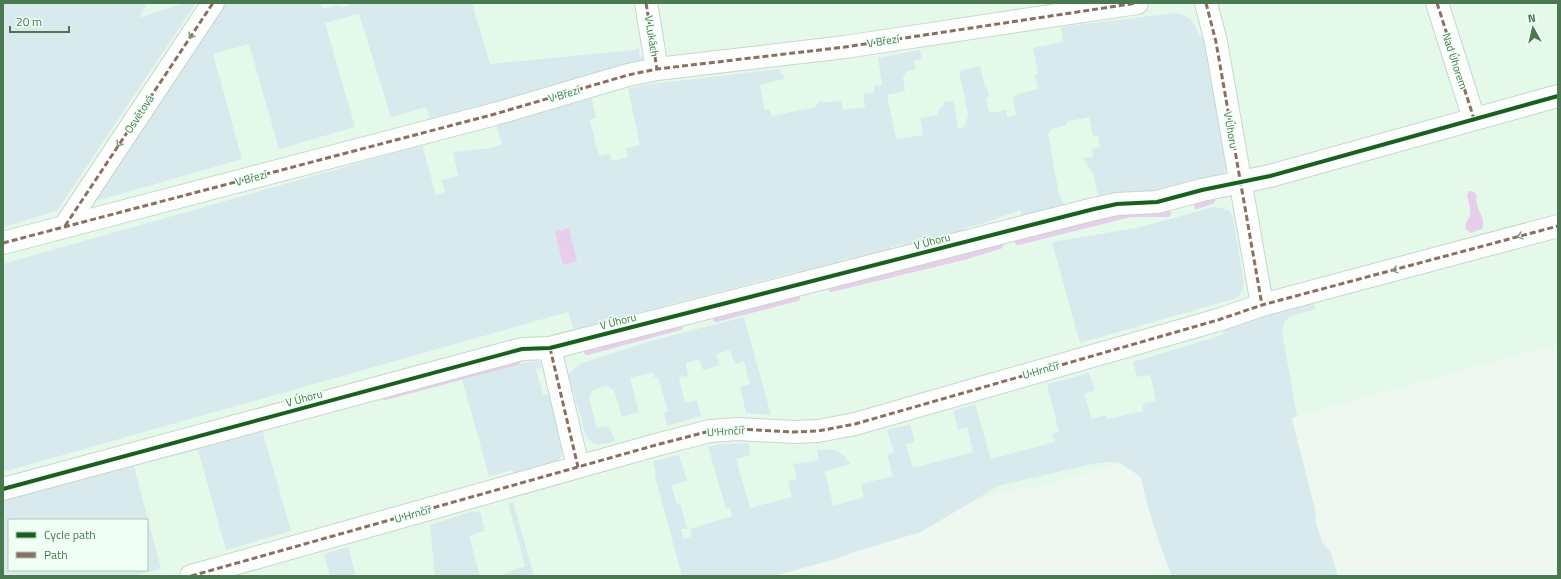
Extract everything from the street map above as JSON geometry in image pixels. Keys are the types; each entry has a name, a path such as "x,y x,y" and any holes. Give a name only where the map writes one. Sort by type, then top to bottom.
{"street":[{"name":"Osvětová","path":"66,226 213,3"},
{"name":"V Lukách","path":"646,3 657,69"},
{"name":"V Březí","path":"3,243 495,114 628,74 657,69 845,47 1137,3"},
{"name":"V Úhoru","path":"3,489 522,349 550,348 1094,209 1117,204 1157,202 1241,181 1216,42 1206,3"},
{"name":"Nad Úhorem","path":"1437,3 1474,120"},
{"path":"1262,306 1241,181 1270,176 1558,96"},
{"name":"U Hrnčíř","path":"191,576 710,431 737,429 818,432 855,424 1262,306 1558,226"},
{"path":"550,348 578,467"}],"shaded area":[{"path":"3,3 1558,3 1558,344 1297,416 1267,414 1120,463 1040,487 1023,488 996,494 971,503 921,532 699,576 3,576"},
{"path":"3,3 147,3 139,18 184,3 196,3 57,211 3,227"},
{"path":"225,3 320,3 322,9 338,5 343,7 349,6 350,3 472,3 490,64 634,50 639,47 640,57 644,57 643,62 432,124 426,107 391,117 359,14 325,23 355,127 279,149 249,44 213,54 242,159 93,202"},
{"path":"1174,13 1184,15 1191,20 1196,27 1199,36 1204,35 1228,165 1223,175 1215,181 1099,202 1094,176 1083,158 1093,157 1092,149 1100,147 1098,136 1093,136 1089,117 1069,121 1064,126 1052,129 1048,134 1059,194 1068,211 1023,220 1020,210 966,228 967,234 905,251 903,244 891,247 893,257 850,264 848,258 839,261 840,267 799,275 799,271 637,313 639,322 557,335 552,334 574,329 568,312 3,472 3,264 422,145 436,195 445,192 441,180 458,176 453,152 491,148 502,144 496,125 592,98 596,118 590,120 599,156 610,154 612,161 628,157 626,148 640,145 628,89 642,85 780,69 784,79 760,85 765,110 770,110 772,116 815,107 823,100 823,103 841,100 843,110 865,107 863,94 874,93 874,86 882,85 878,58 920,50 922,59 914,60 916,70 907,71 903,78 905,91 887,95 896,139 923,135 920,118 938,115 939,110 945,102 954,101 958,128 964,127 968,115 959,71 980,66 989,97 986,98 989,113 1006,110 1007,117 1016,115 1013,97 1017,96 1017,94 1038,89 1035,75 1038,74 1033,48 1063,42 1061,27","holes":["635,314 636,316 574,329"]},
{"path":"1469,191 1476,194 1477,204 1483,223 1482,229 1471,233 1466,230 1466,224 1470,213 1470,206 1467,196"},
{"path":"1214,207 1230,211 1233,218 1244,283 1242,291 1237,298 1080,343 1052,242 1137,228"},
{"path":"569,228 577,261 563,265 555,232"},
{"path":"1313,302 1316,309 1291,316 1284,322 1282,332 1297,416 1292,418 1315,509 1316,524 1323,543 1331,553 1338,576 1172,576 1154,527 1141,477 1120,463 1109,462 1092,464 998,486 921,532 775,576 682,576 654,473 656,473 653,461 679,455 687,481 671,485 677,504 680,503 687,529 681,529 684,539 692,536 690,529 732,516 730,508 726,509 708,447 720,444 749,443 750,455 736,459 750,508 792,497 788,481 797,479 793,464 819,460 817,450 833,450 840,452 851,464 825,471 833,506 864,497 861,484 893,476 887,454 894,452 887,430 910,424 915,442 906,444 913,468 973,452 967,427 958,430 953,411 975,404 991,459 1055,442 1052,434 1059,432 1047,384 1089,373 1095,390 1084,394 1092,419 1106,415 1108,419 1143,411 1143,404 1156,401 1150,375 1137,377 1133,362 1222,335 1226,326"},
{"path":"744,317 771,415 746,413 740,387 750,384 744,361 735,364 730,350 716,354 719,365 703,370 699,359 686,363 688,376 679,377 685,403 697,400 701,416 667,426 664,413 668,411 658,377 654,378 653,372 630,378 639,412 622,417 614,390 606,386 593,390 589,397 597,428 609,426 615,441 606,444 595,444 589,439 586,435 568,374 580,364 658,339"},
{"path":"536,361 540,362 542,368 536,369 543,395 550,394 563,451 560,458 555,463 513,476 512,470 489,476 462,379 518,364"},
{"path":"261,426 291,531 226,550 198,450 134,466 148,519 8,519 8,571 148,571 148,519 161,569 133,576 3,576 3,498"},
{"path":"513,502 534,576 498,576 525,566 508,503"},
{"path":"473,511 474,513 480,511 485,531 469,536 480,576 435,576 430,525"},
{"path":"348,547 356,576 330,576 324,554"}],"waterway":[{"path":"1197,206 1212,201"},
{"path":"1018,242 1130,214 1168,214"},
{"path":"831,289 967,256 1000,246"},
{"path":"716,319 797,298"},
{"path":"587,352 680,327"},
{"path":"385,397 517,362"}],"marked path":[{"path":"65,226 213,3"},
{"path":"646,3 657,69"},
{"path":"3,243 495,114 628,75 657,69 845,47 1137,3"},
{"path":"1206,3 1216,42 1262,305"},
{"path":"1437,3 1474,119"},
{"path":"191,576 710,431 737,429 794,432 818,431 855,424 1218,320 1262,305 1558,226"},
{"path":"550,348 578,467"}],"cycle path":[{"path":"3,489 522,349 550,348 1094,209 1117,204 1157,202 1202,190 1270,176 1558,96"}]}
